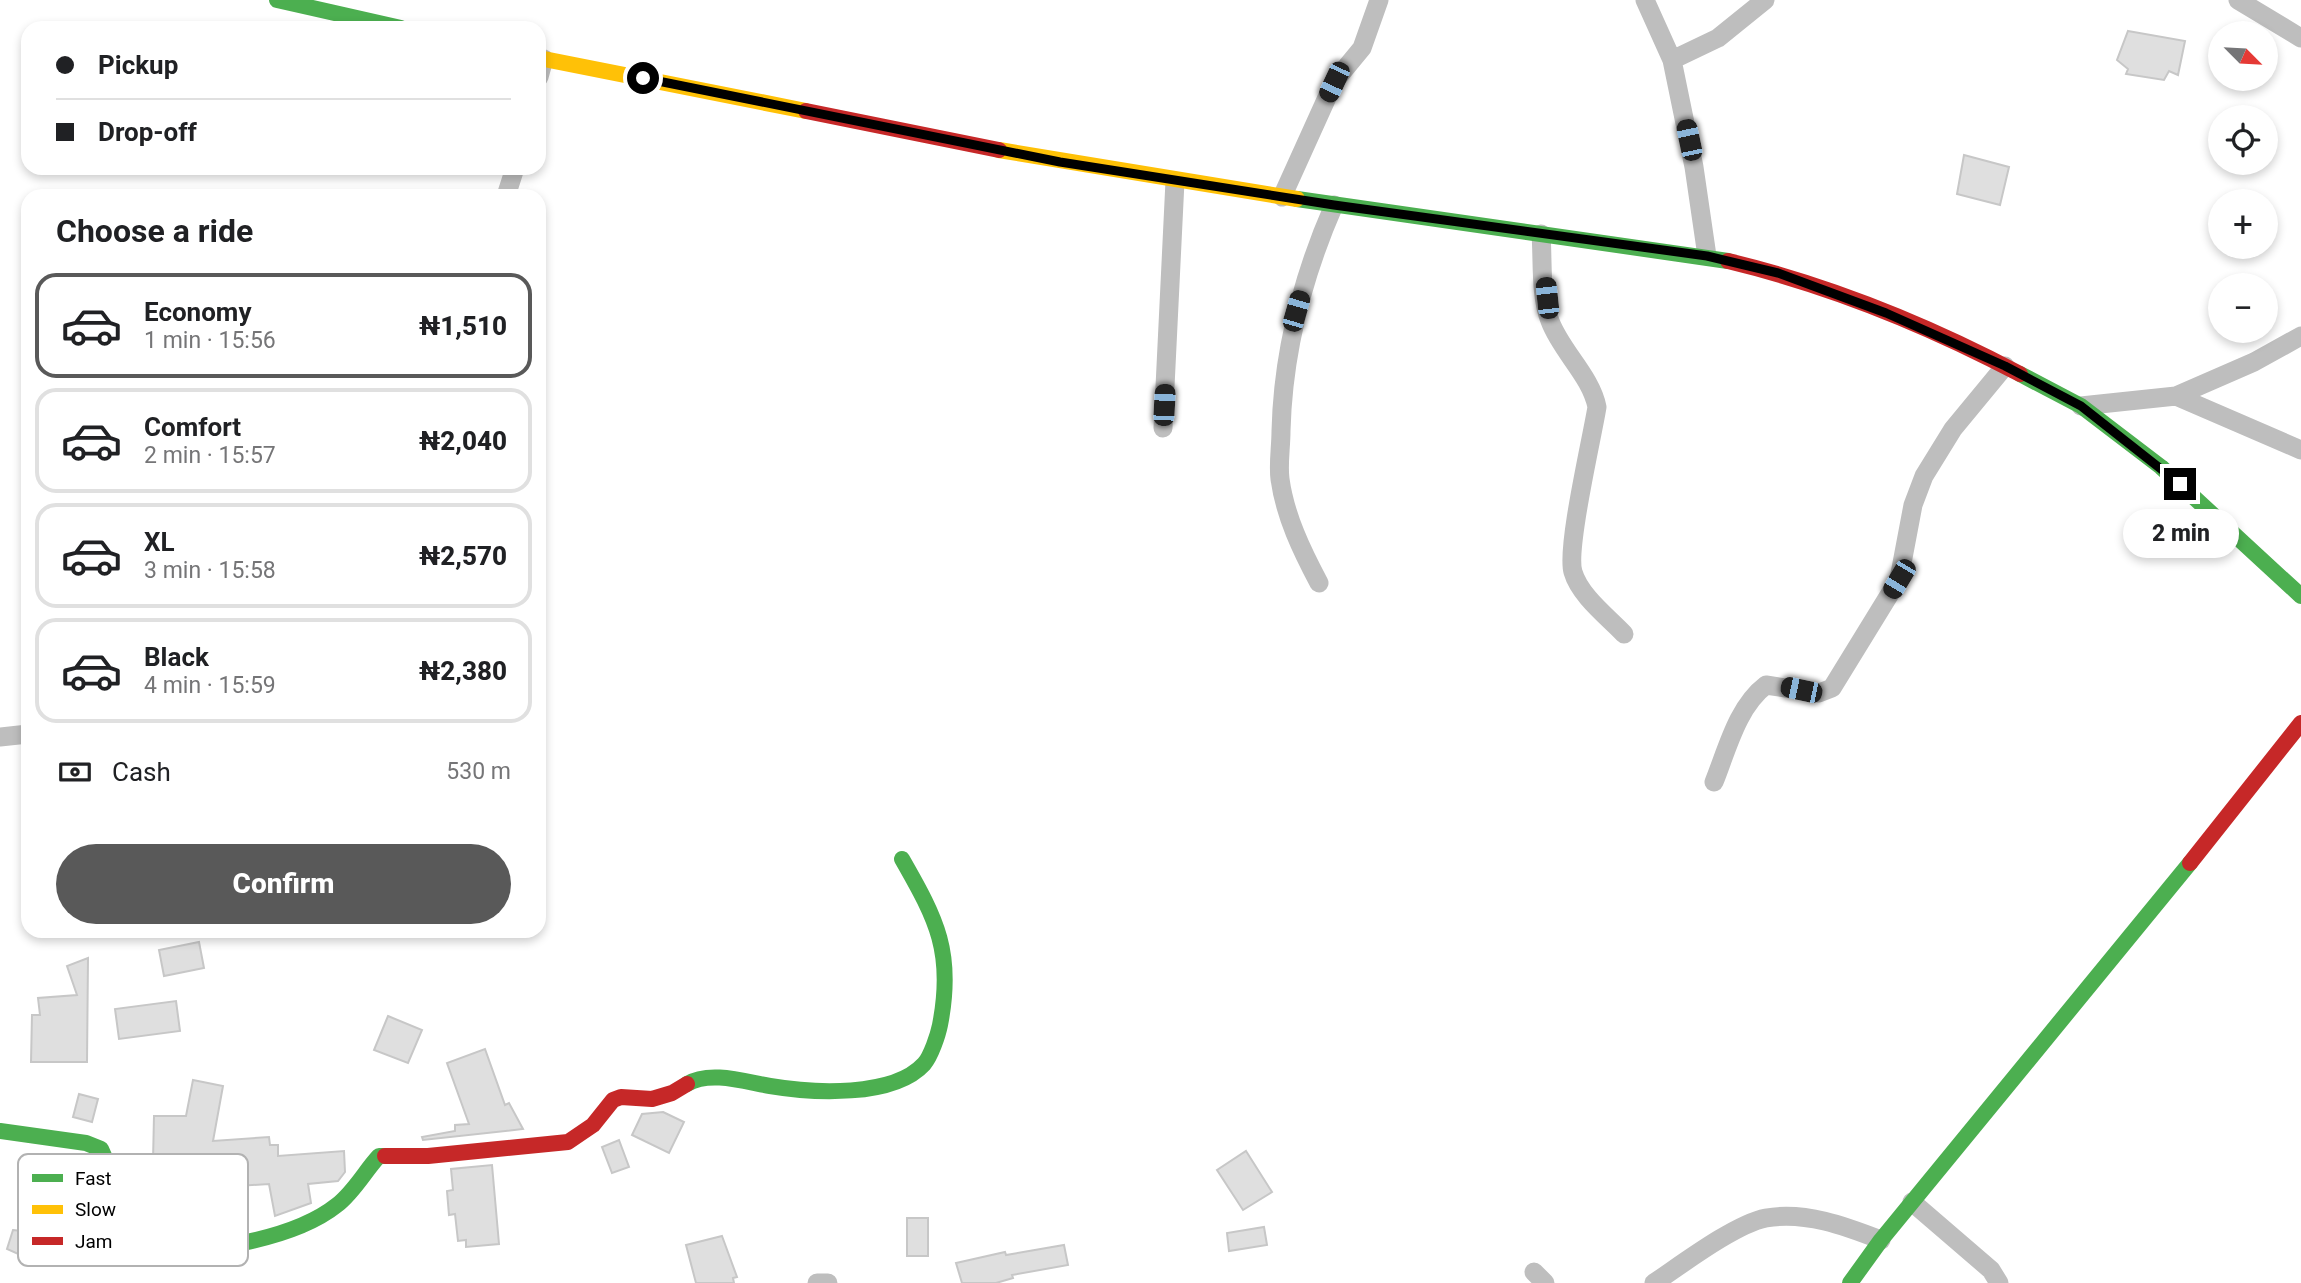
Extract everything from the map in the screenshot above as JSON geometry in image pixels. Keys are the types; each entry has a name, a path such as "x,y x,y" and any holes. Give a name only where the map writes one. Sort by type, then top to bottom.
{"main road":[{"path":"277,0 370,21"},
{"path":"546,65 1175,181 1707,256 1790,277 1886,313 2005,366 2081,406 2161,467 2301,596"},
{"path":"1850,1283 1881,1240 2216,832 2301,723"},
{"path":"248,1238 285,1230 320,1217 338,1204 379,1156 428,1156 568,1142 593,1125 613,1100 621,1097 652,1099 672,1093 693,1080 710,1077 789,1089 854,1090 900,1082 925,1063 939,1029 946,990 944,947 927,903 902,859"},
{"path":"0,1131 86,1143 101,1149 103,1154"}],"street":[{"path":"1282,197 1334,82 1362,48 1379,0"},
{"path":"1645,0 1672,60 1694,166 1707,256"},
{"path":"1672,60 1718,38 1765,0"},
{"path":"2238,0 2301,38"},
{"path":"1163,428 1175,181"},
{"path":"1319,583 1289,516 1280,478 1282,385 1296,311 1307,272 1334,205"},
{"path":"1541,234 1549,319 1565,353 1595,396 1597,407 1575,533 1573,573 1588,596 1624,634"},
{"path":"2081,406 2176,396 2254,362 2301,336"},
{"path":"1714,782 1742,714 1756,692 1766,685 1819,692 1832,688 1899,579 1913,505 1924,476 1953,429 2005,366"},
{"path":"2176,396 2301,450"},
{"path":"0,737 21,732"},
{"path":"1912,1202 1991,1270 1999,1283"},
{"path":"1654,1283 1736,1231 1764,1218 1796,1216 1840,1224 1881,1240"},
{"path":"817,1283 828,1283"}],"building":[{"path":"2128,31 2185,41 2178,75 2169,71 2164,80 2126,74 2128,69 2117,60"},
{"path":"1964,155 2009,167 2000,205 1957,194"},
{"path":"199,942 204,968 164,976 159,950"},
{"path":"88,958 87,1062 31,1062 32,1015 40,1015 38,998 77,995 67,966"},
{"path":"176,1001 180,1031 119,1039 115,1009"},
{"path":"388,1016 422,1030 408,1063 374,1050"},
{"path":"485,1049 505,1105 509,1103 523,1129 423,1140 422,1137 455,1131 455,1125 469,1124 447,1063"},
{"path":"193,1080 223,1086 213,1141 269,1137 270,1145 278,1145 278,1156 344,1151 345,1172 338,1181 308,1184 311,1203 275,1216 269,1184 248,1185 248,1154 153,1154 154,1116 186,1116"},
{"path":"79,1094 98,1099 92,1122 73,1117"},
{"path":"663,1112 684,1122 669,1153 632,1135 642,1114"},
{"path":"619,1140 629,1167 612,1173 602,1147"},
{"path":"1246,1151 1272,1192 1243,1210 1217,1170"},
{"path":"492,1165 499,1244 466,1247 466,1240 458,1241 455,1214 449,1215 447,1191 453,1190 451,1169"},
{"path":"907,1218 928,1218 928,1256 907,1256"},
{"path":"1264,1227 1267,1245 1229,1251 1227,1233"},
{"path":"13,1230 18,1231 18,1254 7,1249"},
{"path":"722,1236 737,1277 733,1278 734,1283 696,1283 686,1245"},
{"path":"1064,1245 1068,1265 1012,1275 1013,1278 996,1283 962,1283 956,1263 1005,1252 1006,1255"}],"traffic: fast":[{"path":"277,0 370,21"},
{"path":"1297,199 1728,261"},
{"path":"2020,374 2081,406 2161,467 2301,596"},
{"path":"687,1084 717,1077 807,1090 851,1090 893,1083 924,1064 932,1051 940,1025 944,1000 943,957 933,919 902,859"},
{"path":"1850,1283 1881,1240 2190,863"},
{"path":"0,1131 86,1143 101,1149 103,1154"},
{"path":"248,1242 295,1228 318,1217 349,1194 379,1156 385,1156"}],"traffic: slow":[{"path":"546,59 806,111"},
{"path":"999,150 1297,199"}],"traffic: jam":[{"path":"806,111 999,150"},
{"path":"1728,261 1803,282 1877,308 1950,339 2020,374"},
{"path":"2190,863 2301,723"},
{"path":"385,1156 428,1156 568,1142 593,1125 613,1100 621,1097 652,1099 672,1093 687,1084"}],"route":[{"path":"643,78 1060,162 1334,205 1707,256 1778,273 1886,313 2005,366 2081,406 2180,484"}]}
